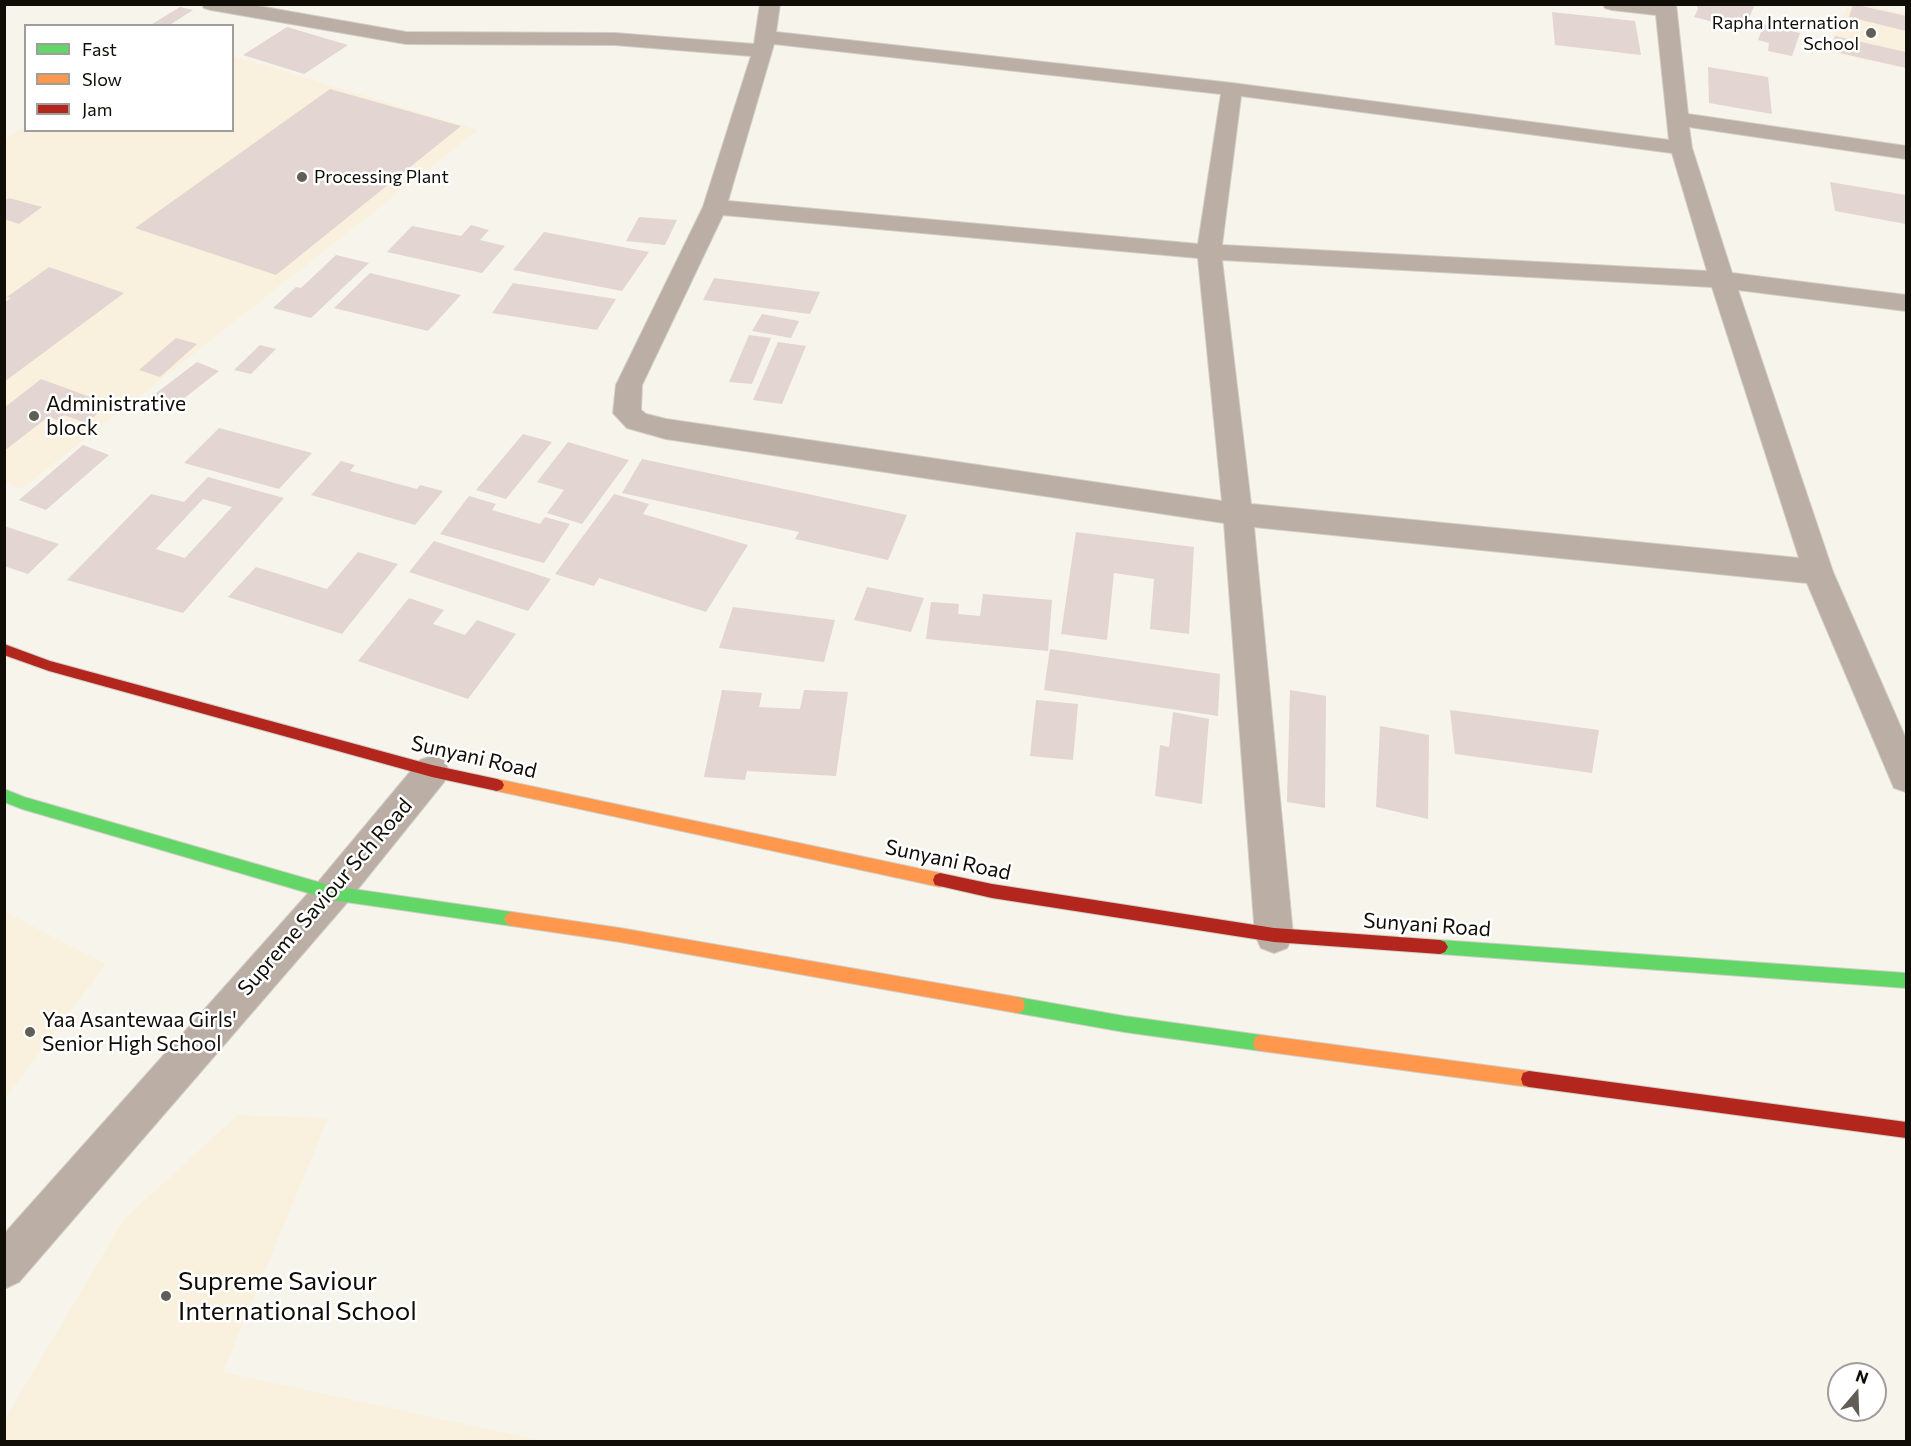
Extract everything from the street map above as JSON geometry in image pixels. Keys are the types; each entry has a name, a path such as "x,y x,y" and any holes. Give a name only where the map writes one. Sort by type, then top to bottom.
{"main road":[{"name":"Sunyani Road","path":"4,649 49,666 432,771 992,891 1274,935 1906,981"},
{"path":"4,795 22,803 332,894 620,935 1124,1024 1906,1130"}],"street":[{"path":"211,4 406,38 615,39 764,44 1232,89 1681,148"},
{"path":"770,4 764,44 715,207 629,385 627,413 638,421 666,429 1238,514 1818,572"},
{"path":"1612,4 1665,7 1681,148 1722,280 1818,572 1906,777"},
{"path":"1232,89 1209,252 1238,514 1274,935"},
{"path":"1677,119 1906,152"},
{"path":"715,207 1209,252 1722,280 1906,303"},
{"name":"Supreme Saviour Sch Road","path":"4,1267 332,894 432,771"}],"shaded area":[{"name":"Rapha Internation School","path":"1848,5 1865,5 1906,14 1906,68 1826,52"},
{"path":"234,56 478,130 21,489 5,481 5,139 24,127 24,132 234,132"},
{"name":"Yaa Asantewaa Girls' Senior High School","path":"5,912 106,964 5,1099"},
{"name":"Supreme Saviour International School","path":"238,1115 328,1118 223,1372 543,1441 5,1441 5,1419 124,1219"}],"building":[{"path":"1696,4 1755,4 1744,30 1694,17 1698,9"},
{"path":"1853,4 1906,16 1906,31 1849,17"},
{"path":"180,7 193,10 171,24 152,24"},
{"path":"1552,12 1635,21 1641,55 1555,45"},
{"path":"1764,24 1800,33 1792,56 1768,51 1769,43 1758,40"},
{"path":"287,27 348,45 304,74 243,55"},
{"path":"1835,36 1906,52 1906,68 1831,51"},
{"path":"1708,67 1768,77 1772,114 1709,103"},
{"name":"Processing Plant","path":"330,89 461,126 276,275 135,228"},
{"path":"1830,182 1906,195 1906,224 1835,211"},
{"path":"9,198 42,207 19,224 4,219 4,201"},
{"path":"639,217 677,220 665,245 626,241"},
{"path":"471,225 489,230 480,240 505,246 482,273 387,252 412,226 461,236"},
{"path":"544,232 649,252 622,291 513,270"},
{"path":"336,255 369,263 311,318 273,308 296,287 301,288"},
{"path":"49,267 124,293 4,382 4,303 11,298 7,297"},
{"path":"370,273 461,295 428,331 334,308"},
{"path":"714,278 820,292 810,314 703,300"},
{"path":"513,283 616,299 597,330 492,313"},
{"path":"762,314 799,321 791,338 752,331"},
{"path":"749,335 771,338 752,384 729,382"},
{"path":"176,338 197,344 160,377 139,370"},
{"path":"778,342 806,346 782,404 753,400"},
{"path":"260,345 276,349 251,374 234,370"},
{"path":"197,362 219,371 169,410 147,400"},
{"name":"Administrative block","path":"41,379 109,404 86,423 64,415 58,420 48,417 4,451 4,408"},
{"path":"219,428 312,453 279,489 184,463"},
{"path":"523,434 552,442 506,499 476,490"},
{"path":"568,442 629,460 582,524 547,513 564,490 537,482"},
{"path":"83,445 109,455 46,510 19,500"},
{"path":"642,459 907,515 888,560 795,539 799,532 622,493"},
{"path":"341,461 355,465 350,471 417,489 420,485 443,491 415,525 311,495"},
{"path":"208,477 284,498 183,613 67,580 151,494 184,502","holes":["203,499 232,507 185,558 156,549"]},
{"path":"614,494 649,504 643,514 748,545 706,612 599,578 594,586 555,574"},
{"path":"469,496 496,504 492,510 540,524 545,517 570,524 544,563 440,534"},
{"path":"4,526 59,544 28,574 4,566"},
{"path":"1076,532 1194,547 1189,634 1150,629 1154,579 1114,573 1107,640 1061,634"},
{"path":"434,541 551,579 528,611 409,572"},
{"path":"358,552 398,564 342,634 228,597 256,567 327,589"},
{"path":"867,587 924,598 911,632 854,620"},
{"path":"983,594 1052,600 1048,651 926,639 931,602 959,604 958,614 980,616"},
{"path":"409,598 444,610 433,624 465,635 477,620 516,634 468,699 358,661"},
{"path":"733,607 835,620 824,662 719,648"},
{"path":"1050,649 1220,674 1218,716 1044,690"},
{"path":"722,690 762,693 759,707 800,709 804,690 848,692 836,776 747,771 745,780 704,777"},
{"path":"1290,690 1326,696 1325,808 1287,802"},
{"path":"1036,700 1078,704 1073,760 1030,756"},
{"path":"1450,710 1599,730 1592,773 1455,754"},
{"path":"1173,712 1209,719 1202,804 1155,796 1160,745 1169,747"},
{"path":"1380,726 1429,735 1428,819 1376,807"}],"traffic: fast":[{"path":"4,795 22,803 332,893 512,919"},
{"path":"1440,947 1906,981"},
{"path":"1017,1005 1124,1024 1261,1043"}],"traffic: slow":[{"path":"497,785 940,880"},
{"path":"512,919 620,935 1017,1005"},
{"path":"1261,1043 1529,1079"}],"traffic: jam":[{"path":"4,649 49,666 432,771 497,785"},
{"path":"940,880 992,891 1274,935 1440,947"},
{"path":"1529,1079 1906,1130"}],"place":[{"name":"Rapha Internation School","path":"1871,33"},
{"name":"Processing Plant","path":"302,177"},
{"name":"Administrative block","path":"34,416"},
{"name":"Yaa Asantewaa Girls' Senior High School","path":"30,1032"},
{"name":"Supreme Saviour International School","path":"166,1296"}]}
